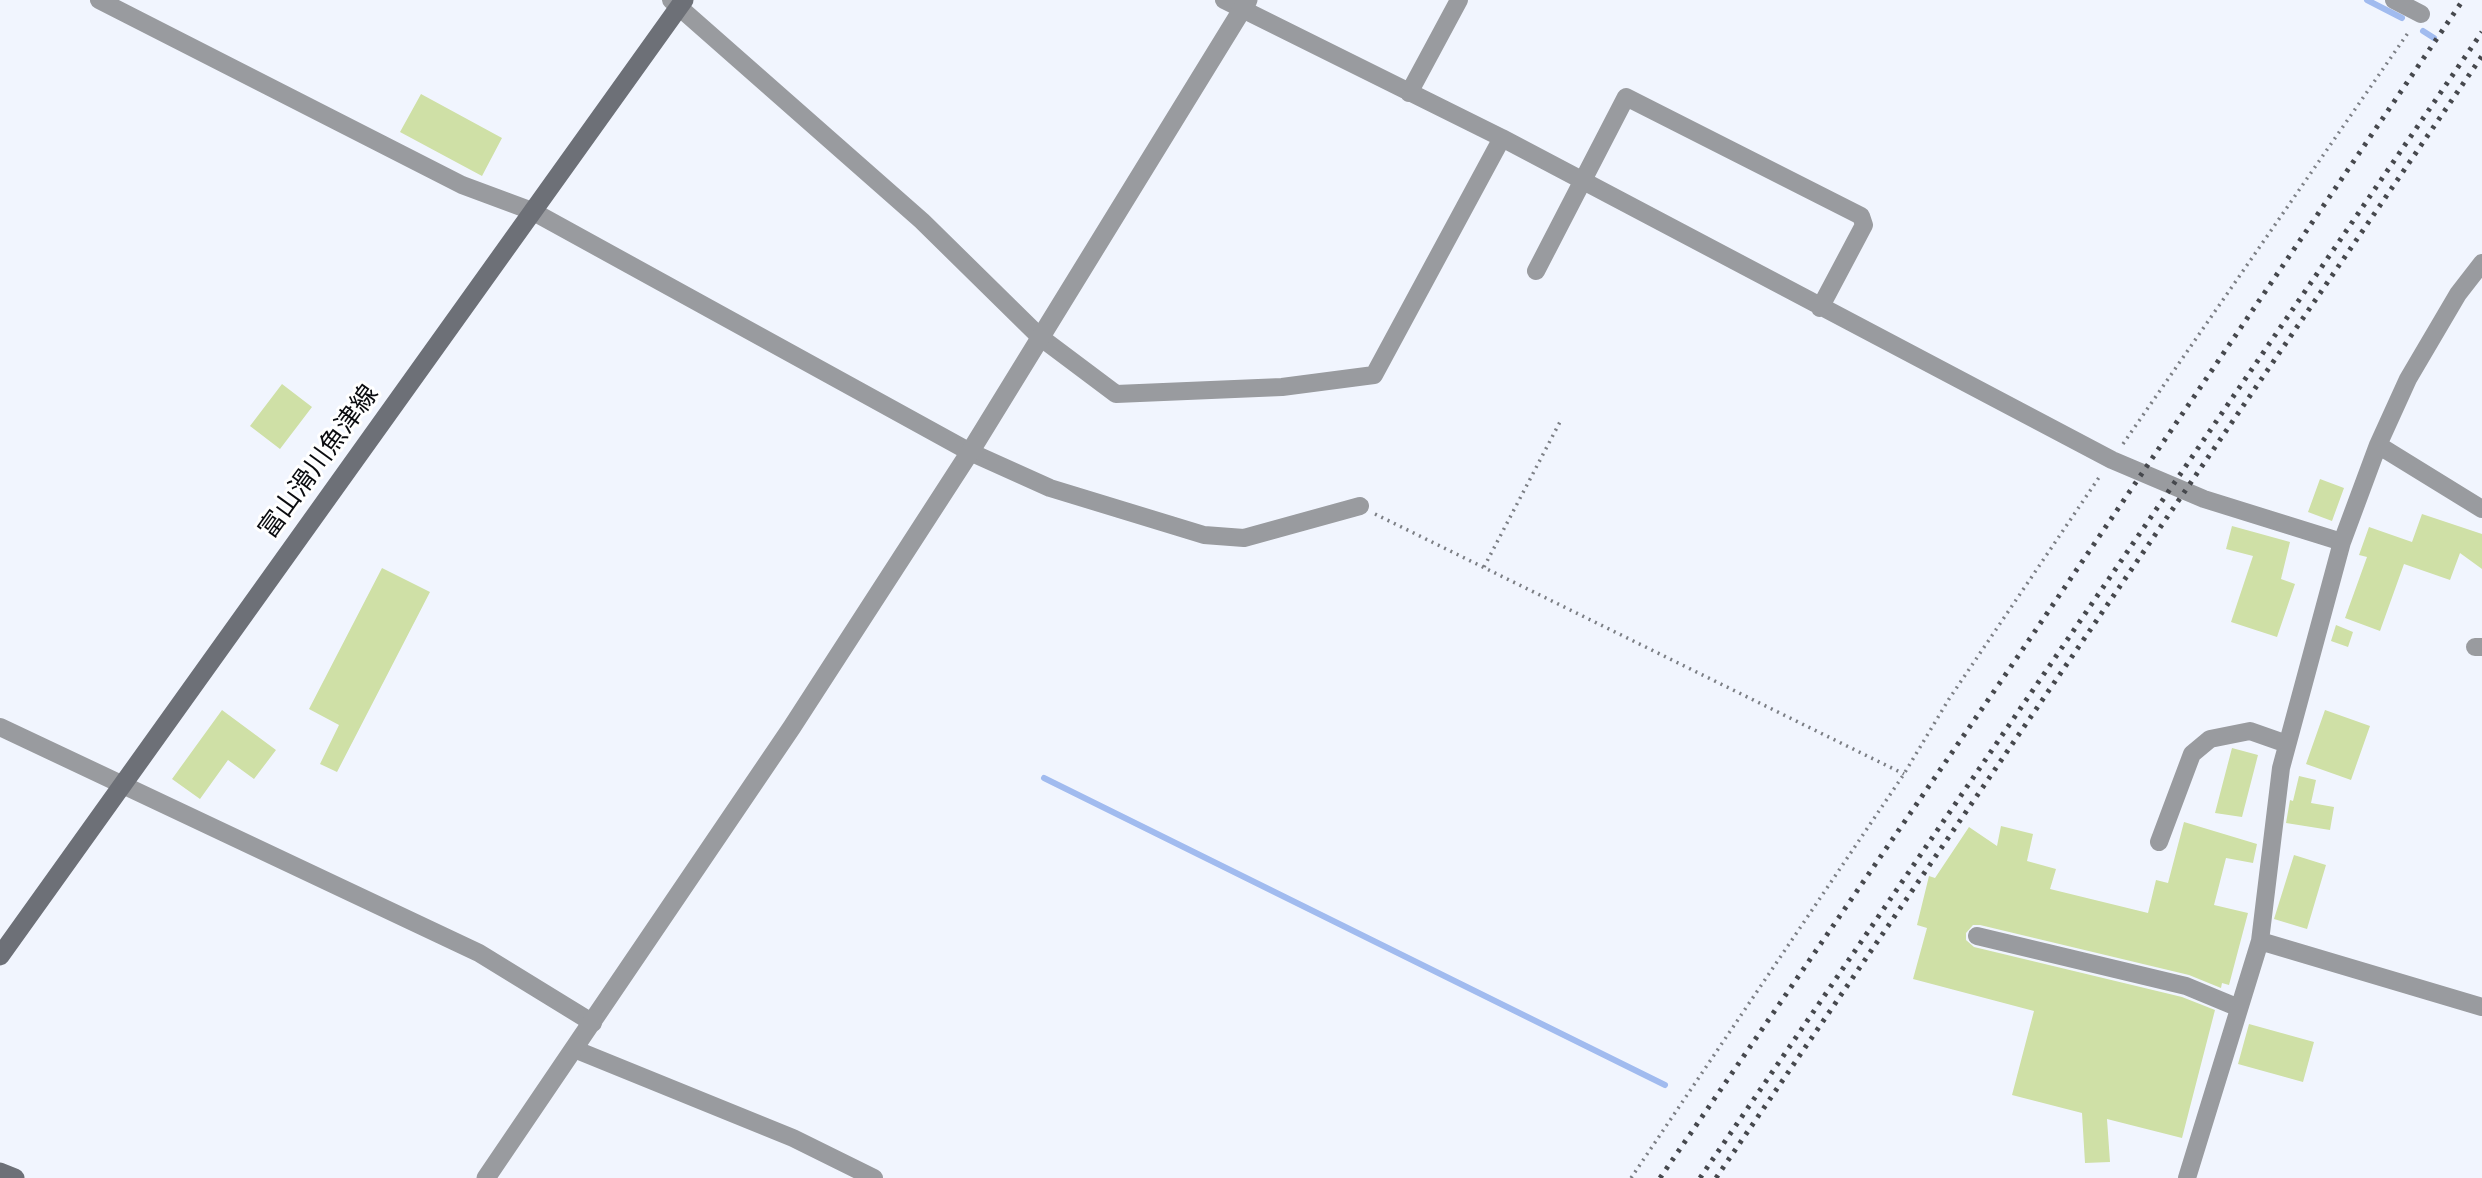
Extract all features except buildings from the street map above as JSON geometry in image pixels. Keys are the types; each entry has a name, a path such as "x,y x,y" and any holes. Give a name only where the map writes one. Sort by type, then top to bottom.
{"main road":[{"name":"富山滑川魚津線","path":"0,956 678,2"},
{"path":"0,1172 15,1178"}],"street":[{"path":"99,0 462,186 532,211 970,452 1050,488 1204,535 1244,538 1360,506"},
{"path":"1224,0 1245,5 1409,93 1502,138 1820,308 1927,359 2112,460 2204,499 2342,542"},
{"path":"1409,93 1459,0"},
{"path":"2394,0 2421,14"},
{"path":"678,2 922,221 1041,337 1116,394 1282,387 1374,375 1502,138"},
{"path":"486,1178 792,727 970,452 1245,5"},
{"path":"1536,271 1626,97 1861,216 1864,225 1820,308"},
{"path":"2187,1178 2260,941 2281,768 2342,542 2378,446 2408,379 2458,294 2482,263"},
{"path":"2378,446 2482,509"},
{"path":"0,727 122,782 479,954 593,1023"},
{"path":"2160,842 2192,754 2210,739 2250,731 2287,744"},
{"path":"1977,936 2186,986 2239,1008"},
{"path":"2260,941 2482,1007"},
{"path":"574,1049 793,1138 874,1178"}],"path":[{"path":"1631,1178 1904,774 1949,699 2421,14"},
{"path":"1484,568 1561,420"},
{"path":"1360,506 1904,774"}],"waterway":[{"path":"2367,0 2402,18"},
{"path":"2423,31 2434,38"},
{"path":"1044,778 1665,1085"}],"railway":[{"path":"1660,1178 2463,0"},
{"path":"1700,1178 2482,32"},
{"path":"1716,1178 2482,56"}]}
